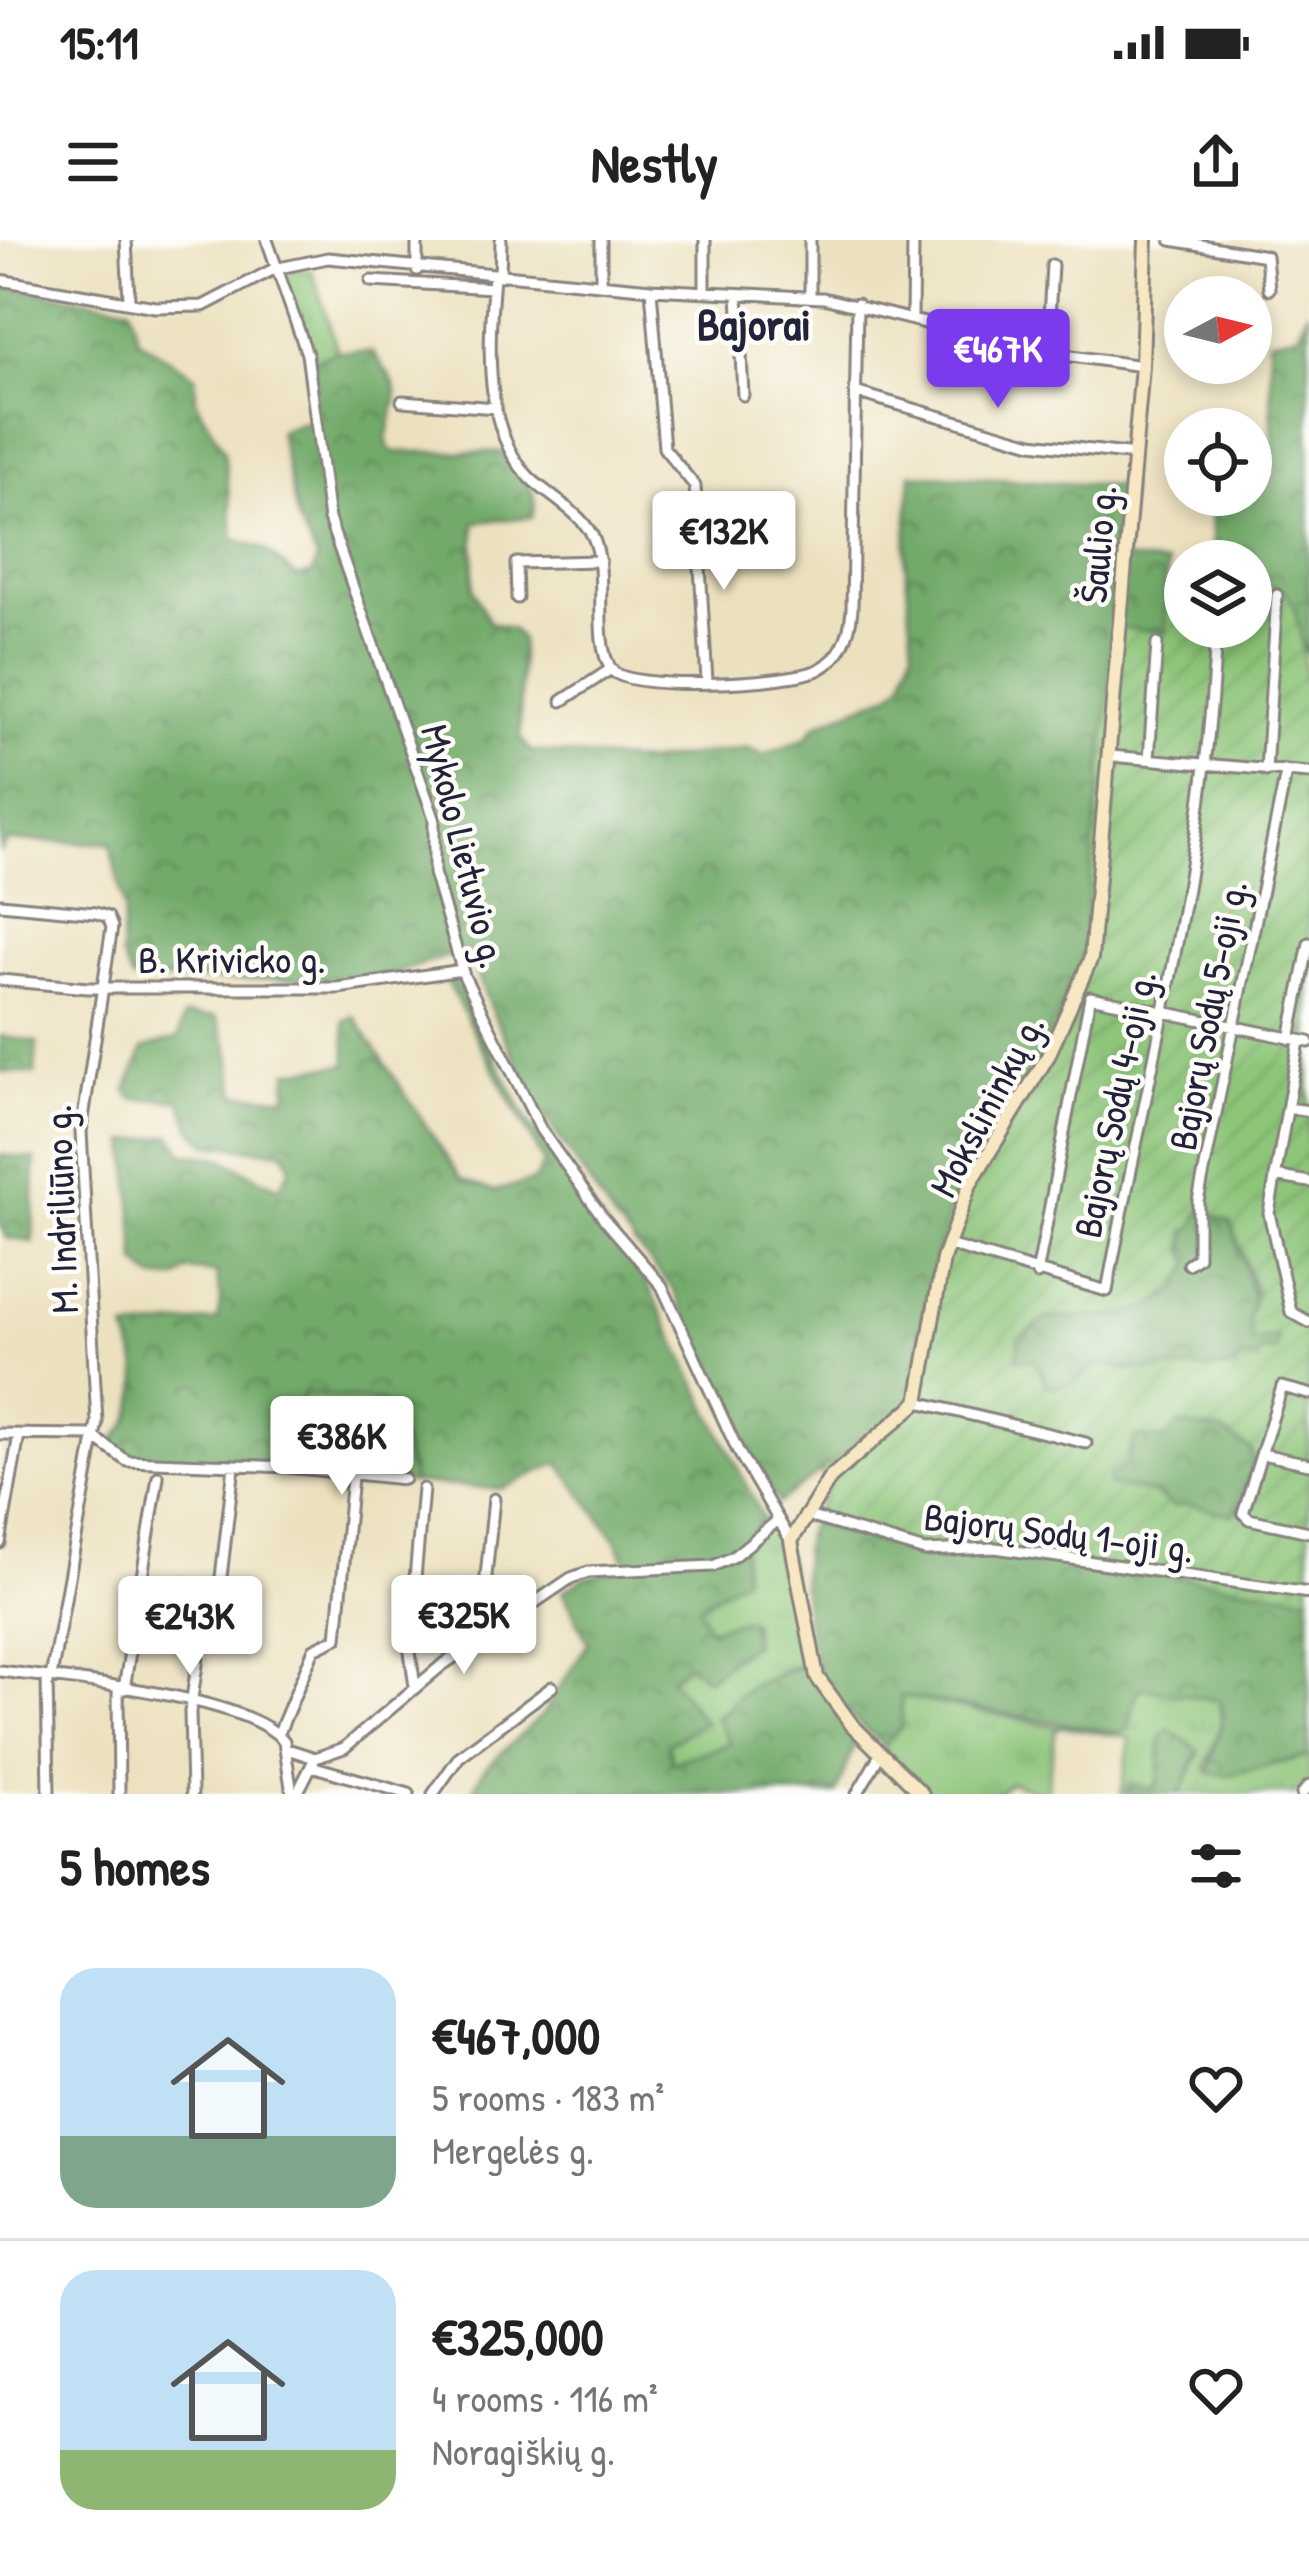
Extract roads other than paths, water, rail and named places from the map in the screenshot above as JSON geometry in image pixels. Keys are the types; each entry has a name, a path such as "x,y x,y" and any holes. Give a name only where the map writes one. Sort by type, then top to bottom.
{"street":[{"path":"125,240 129,299"},
{"name":"Mykolo Lietuvio g.","path":"267,240 307,354 335,539 374,637 434,818 434,873 462,970 541,1130 604,1220 662,1286 791,1541"},
{"path":"328,240 328,258"},
{"path":"417,240 417,270"},
{"path":"501,240 494,288 496,408 506,443 519,464 592,533 600,561 605,647 611,669 637,683 805,675 831,662 844,644 852,609 857,304"},
{"path":"601,240 602,284"},
{"path":"705,240 705,291"},
{"path":"810,240 810,297"},
{"path":"912,318 913,240"},
{"name":"Šaulio g.","path":"1119,638 1142,366 1146,240"},
{"path":"1172,240 1266,256 1268,276"},
{"path":"0,280 155,307 208,306 274,269 328,258 651,289 810,297 857,304 1047,353 1142,366"},
{"path":"1047,353 1052,265"},
{"path":"370,281 494,288"},
{"path":"651,289 664,448 695,486 706,681"},
{"path":"738,294 743,395"},
{"path":"855,392 1033,442 1135,455"},
{"path":"402,401 496,408"},
{"path":"518,598 516,563 600,561"},
{"path":"1267,771 1277,595"},
{"name":"Mokslininkų g.","path":"918,1402 948,1245 975,1172 1085,996 1094,944 1119,638"},
{"path":"1149,760 1157,644"},
{"name":"Bajorų Sodų 4-oji g.","path":"948,1245 1107,1291 1165,1012 1205,765 1214,648"},
{"path":"562,701 611,669"},
{"path":"1110,756 1309,773"},
{"name":"Bajorų Sodų 5-oji g.","path":"1189,1264 1198,1257 1201,1243 1198,1201 1286,773"},
{"name":"M. Indriliūno g.","path":"0,904 103,914 112,927 81,1132 97,1422 49,1677 49,1794"},
{"path":"1309,943 1300,1041 1275,1177 1271,1230 1294,1318 1309,1322"},
{"name":"B. Krivicko g.","path":"0,980 106,988 355,987 462,970"},
{"path":"1037,1274 1085,996 1300,1041"},
{"path":"1288,1108 1309,1111"},
{"path":"1275,1177 1309,1182"},
{"path":"1309,1394 1282,1387 1244,1517 1309,1532"},
{"path":"922,1794 835,1704 813,1667 791,1541 830,1478 918,1402 1086,1442"},
{"path":"0,1434 91,1435 127,1461 404,1479"},
{"path":"0,1543 19,1435"},
{"path":"1262,1454 1309,1464"},
{"path":"192,1794 193,1702 201,1645 216,1620 234,1466"},
{"path":"278,1735 314,1649 337,1638 352,1476"},
{"path":"119,1794 121,1688 158,1477"},
{"path":"416,1687 409,1645 423,1489"},
{"path":"494,1498 486,1576 494,1628"},
{"name":"Bajorų Sodų 1-oji g.","path":"805,1515 925,1551 995,1547 1309,1593"},
{"path":"294,1794 312,1762 344,1748 494,1628 571,1578 618,1570 713,1566 733,1557 777,1521"},
{"path":"0,1671 193,1702 278,1735 286,1749 294,1794"},
{"path":"433,1794 459,1757 552,1687"},
{"path":"286,1749 409,1794"},
{"path":"857,1794 881,1753"},
{"path":"1302,1794 1309,1786"}],"district":[{"name":"Bajorai","path":"754,323"}]}
